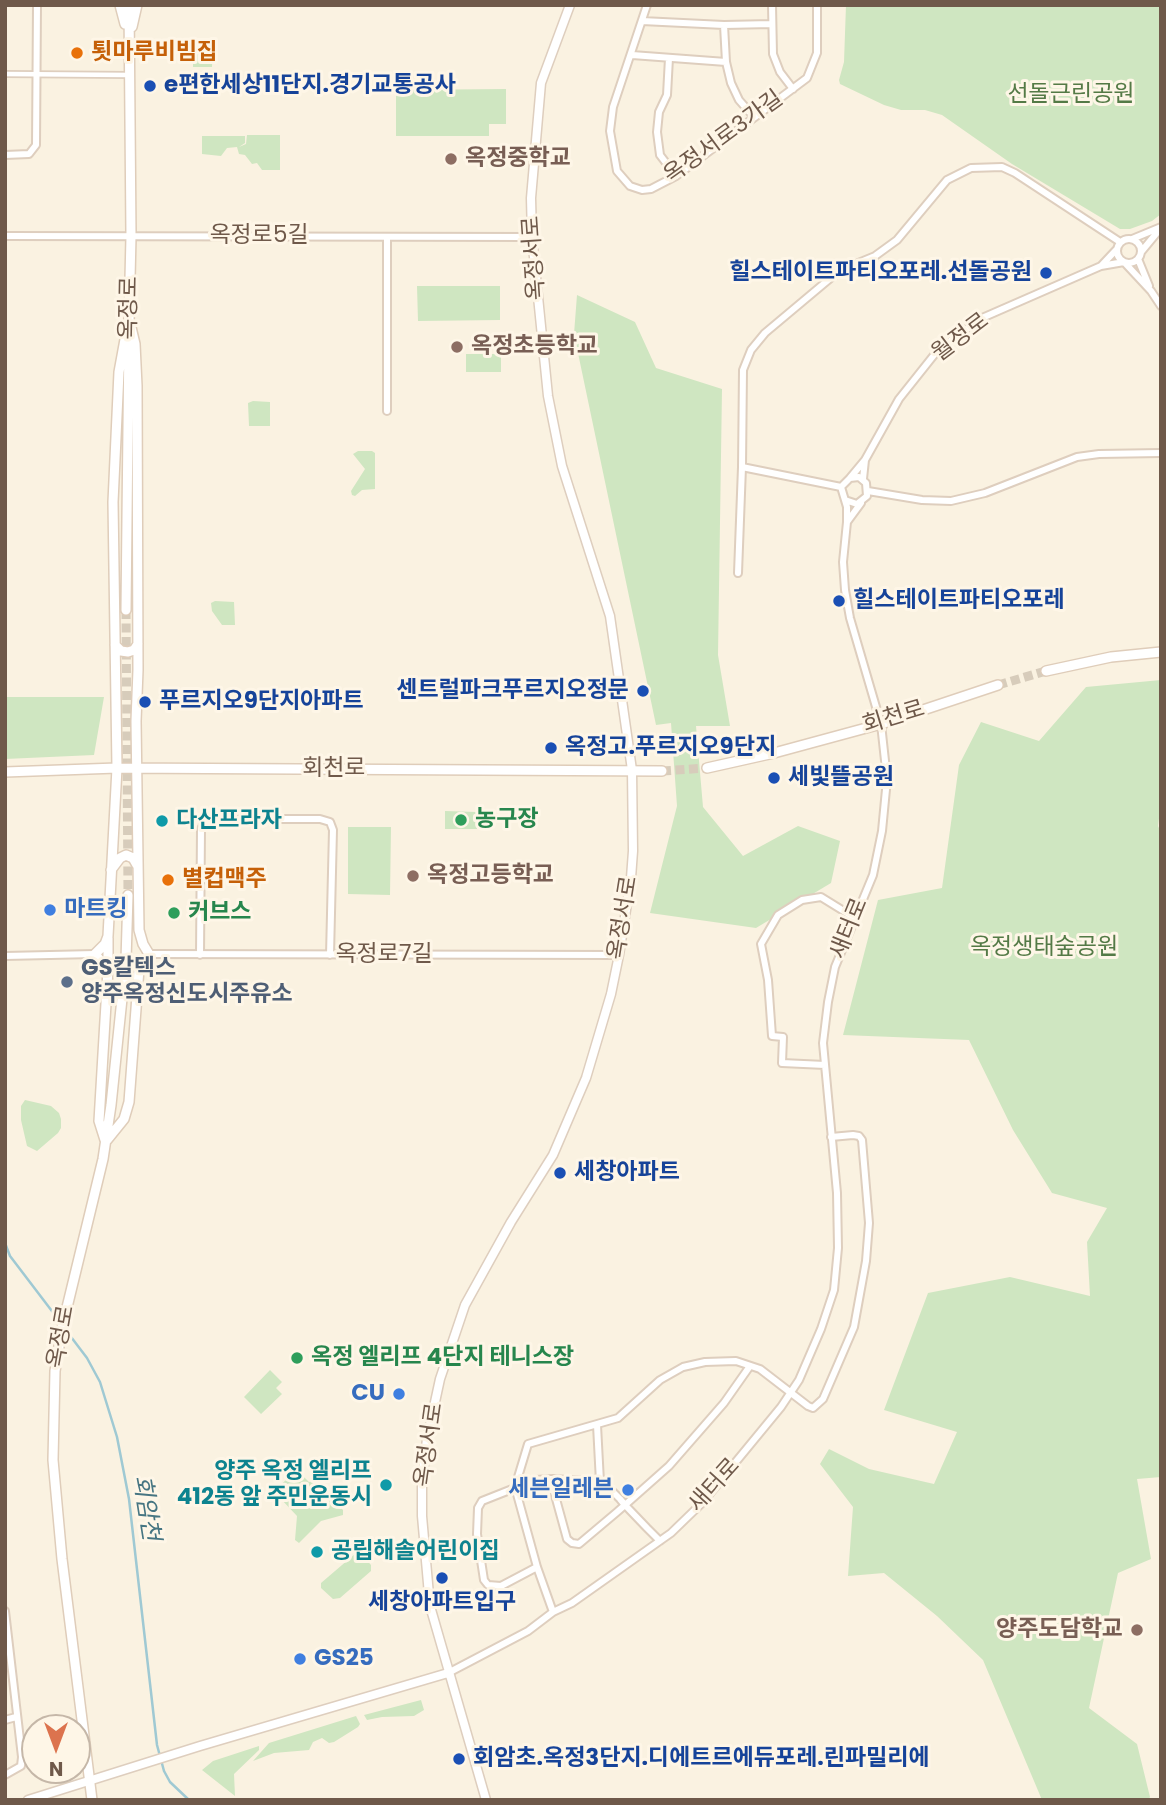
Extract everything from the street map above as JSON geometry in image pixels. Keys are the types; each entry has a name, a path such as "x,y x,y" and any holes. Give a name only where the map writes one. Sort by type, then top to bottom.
{"main road":[{"path":"120,5 129,39"},
{"name":"옥정로","path":"127,610 131,236 129,5"},
{"path":"129,39 137,5"},
{"path":"106,1141 124,1119 129,1102 139,969 138,386 135,344 129,319"},
{"path":"106,1141 99,1121 117,768 114,489 120,364 129,319"},
{"path":"115,645 121,652 128,652 137,647 138,643"},
{"path":"1046,671 1111,657 1161,652"},
{"name":"회천로","path":"707,768 881,724 998,685"},
{"name":"회천로","path":"5,772 117,768 662,771"},
{"path":"110,871 120,858 127,855 136,860 139,870"},
{"name":"옥정로","path":"82,1714 62,1559 53,1460 55,1371 106,1141 126,960 128,895"},
{"path":"139,930 149,954 139,969"},
{"path":"108,936 105,944 95,954 108,970"}],"street":[{"path":"5,155 25,155 35,148 37,5"},
{"name":"옥정서로","path":"486,1800 430,1605 422,1516 422,1480 427,1439 440,1379 466,1305 480,1276 553,1155 593,1055 611,994 631,878 632,771 610,616 562,466 548,396 532,237 531,198 541,83 570,5"},
{"name":"옥정서로3가길","path":"647,5 611,116 611,146 617,171 631,186 642,190 651,189 676,176 807,78 817,53 817,5"},
{"path":"772,5 773,54 780,72 793,89"},
{"path":"642,21 724,25 772,24"},
{"path":"724,25 726,62 731,83 739,100 754,117"},
{"path":"632,55 726,62"},
{"path":"669,58 667,95 659,113 657,132 660,155 676,176"},
{"path":"5,75 130,75"},
{"path":"738,573 743,467 743,370 756,341 833,276 875,256 897,240 947,180 957,173 986,166 1002,167 1015,173 1119,246"},
{"path":"1101,265 1119,246 1161,228"},
{"path":"1101,265 1131,263 1138,259 1161,228"},
{"name":"옥정로5길","path":"5,236 532,237"},
{"path":"387,237 387,411"},
{"path":"1132,239 1139,244 1141,252"},
{"path":"1119,246 1118,257 1151,291 1161,306"},
{"path":"1138,259 1151,291"},
{"name":"월정로","path":"865,460 899,399 938,350 982,318 1101,265"},
{"path":"869,491 922,500 951,501 985,493 1077,457 1161,453"},
{"path":"841,487 865,460"},
{"path":"865,460 863,479 869,491"},
{"path":"743,467 841,487"},
{"path":"850,478 863,479"},
{"path":"841,487 847,522 843,562 845,590 850,618 881,724"},
{"path":"847,522 869,491"},
{"path":"845,500 852,504 861,503"},
{"name":"새터로","path":"449,1673 528,1631 660,1541 702,1503 741,1458 799,1380 834,1290 838,1248 837,1193 823,1042 835,967 873,875 882,831 887,779 881,724"},
{"path":"200,955 201,829 205,822 212,819 320,819 330,822 333,830 330,955"},
{"path":"825,1065 782,1063 783,1037 772,1036 768,980 761,944 778,915 802,900 821,897 855,918"},
{"path":"5,956 95,954"},
{"name":"옥정로7길","path":"149,954 619,955"},
{"path":"553,1612 537,1567 515,1488 528,1444 618,1418 660,1380 683,1367 721,1360 736,1361 760,1369 813,1408 823,1398 854,1327 861,1297 869,1223 862,1140 853,1135 831,1137"},
{"name":"새터로","path":"553,1479 567,1539 572,1544 579,1544 669,1466 724,1403 750,1366"},
{"path":"597,1425 600,1482"},
{"path":"537,1567 501,1586 488,1585 484,1580 477,1534 478,1508 482,1501 535,1480 600,1482 660,1541"},
{"path":"5,1611 22,1757 21,1766 5,1775"},
{"path":"91,1781 449,1673"},
{"path":"5,1720 16,1717"},
{"path":"28,1800 80,1784"}],"green space":[{"name":"선돌근린공원","path":"846,5 1161,5 1161,214 1152,221 1130,229 1120,229 1012,164 942,115 884,105 840,84 844,62"},
{"path":"193,39 213,39 212,67 193,67"},
{"path":"506,89 506,124 489,124 489,136 396,136 396,90"},
{"path":"247,135 280,135 280,170 262,170 257,163 252,164 245,155 239,154 237,147 227,148 221,156 202,154 202,136 245,136 245,143 239,147 246,144"},
{"path":"417,286 500,286 500,320 418,321"},
{"path":"577,295 635,322 656,368 722,389 718,655 730,726 696,726 703,807 743,856 798,826 840,841 831,883 756,928 650,913 677,806 671,723 656,725 574,334"},
{"path":"466,354 501,354 501,372 466,372"},
{"path":"270,402 270,426 249,426 248,403"},
{"path":"358,451 375,453 375,489 362,490 355,496 351,491 365,469 353,454"},
{"path":"234,602 235,625 222,625 212,611 211,603"},
{"name":"옥정생태숲공원","path":"1161,680 1161,803 1158,826 1161,832 1161,1477 1137,1479 1151,1559 1118,1573 1089,1708 1137,1744 1150,1797 1148,1800 1042,1800 983,1660 937,1616 884,1573 848,1576 853,1507 820,1464 829,1449 869,1469 934,1484 957,1432 884,1410 928,1293 1010,1277 1090,1296 1087,1242 1107,1208 1052,1193 1013,1130 969,1040 843,1035 878,900 942,888 959,765 981,722 1039,741 1086,687"},
{"path":"5,697 104,697 94,755 5,759"},
{"name":"농구장","path":"445,811 477,812 477,829 445,829"},
{"path":"348,827 391,827 390,895 348,894"},
{"path":"25,1100 51,1106 61,1119 58,1133 37,1151 27,1146 21,1120 21,1106"},
{"path":"270,1370 282,1382 276,1388 282,1394 261,1414 244,1397"},
{"path":"296,1477 314,1481 343,1510 343,1515 321,1521 299,1543 295,1540 297,1516 280,1498 277,1488 286,1480"},
{"path":"356,1553 361,1554 371,1565 371,1571 340,1598 333,1599 321,1588 321,1583"},
{"path":"421,1700 424,1710 414,1716 367,1720 364,1715"},
{"path":"356,1716 360,1724 358,1727 334,1742 329,1743 322,1738 313,1742 309,1750 274,1753 253,1761 269,1743"},
{"path":"259,1746 259,1750 234,1774 235,1796 202,1770 213,1761"}],"waterway":[{"name":"회암천","path":"5,1243 10,1256 61,1323"},
{"name":"회암천","path":"65,1329 87,1358 100,1382 117,1437 129,1499 157,1745 170,1782 189,1800"}],"tunnel":[{"path":"126,610 128,895"},
{"path":"998,685 1046,671"},
{"path":"662,771 707,768"}],"place":[{"name":"툇마루비빔집","path":"77,53"},
{"name":"e편한세상11단지.경기교통공사","path":"150,86"},
{"name":"옥정중학교","path":"451,159"},
{"name":"힐스테이트파티오포레.선돌공원","path":"1046,273"},
{"name":"옥정초등학교","path":"457,347"},
{"name":"힐스테이트파티오포레","path":"839,601"},
{"name":"센트럴파크푸르지오정문","path":"643,691"},
{"name":"푸르지오9단지아파트","path":"145,702"},
{"name":"옥정고.푸르지오9단지","path":"551,748"},
{"name":"세빛뜰공원","path":"774,778"},
{"name":"농구장","path":"461,820"},
{"name":"다산프라자","path":"162,821"},
{"name":"옥정고등학교","path":"413,876"},
{"name":"별컵맥주","path":"168,880"},
{"name":"마트킹","path":"50,910"},
{"name":"커브스","path":"174,913"},
{"name":"GS칼텍스 양주옥정신도시주유소","path":"67,982"},
{"name":"세창아파트","path":"560,1173"},
{"name":"옥정 엘리프 4단지 테니스장","path":"297,1358"},
{"name":"CU","path":"399,1394"},
{"name":"양주 옥정 엘리프 412동 앞 주민운동시","path":"386,1485"},
{"name":"세븐일레븐","path":"628,1490"},
{"name":"공립해솔어린이집","path":"317,1552"},
{"name":"세창아파트입구","path":"442,1578"},
{"name":"양주도담학교","path":"1137,1630"},
{"name":"GS25","path":"300,1659"},
{"name":"회암초.옥정3단지.디에트르에듀포레.린파밀리에","path":"459,1759"}]}
